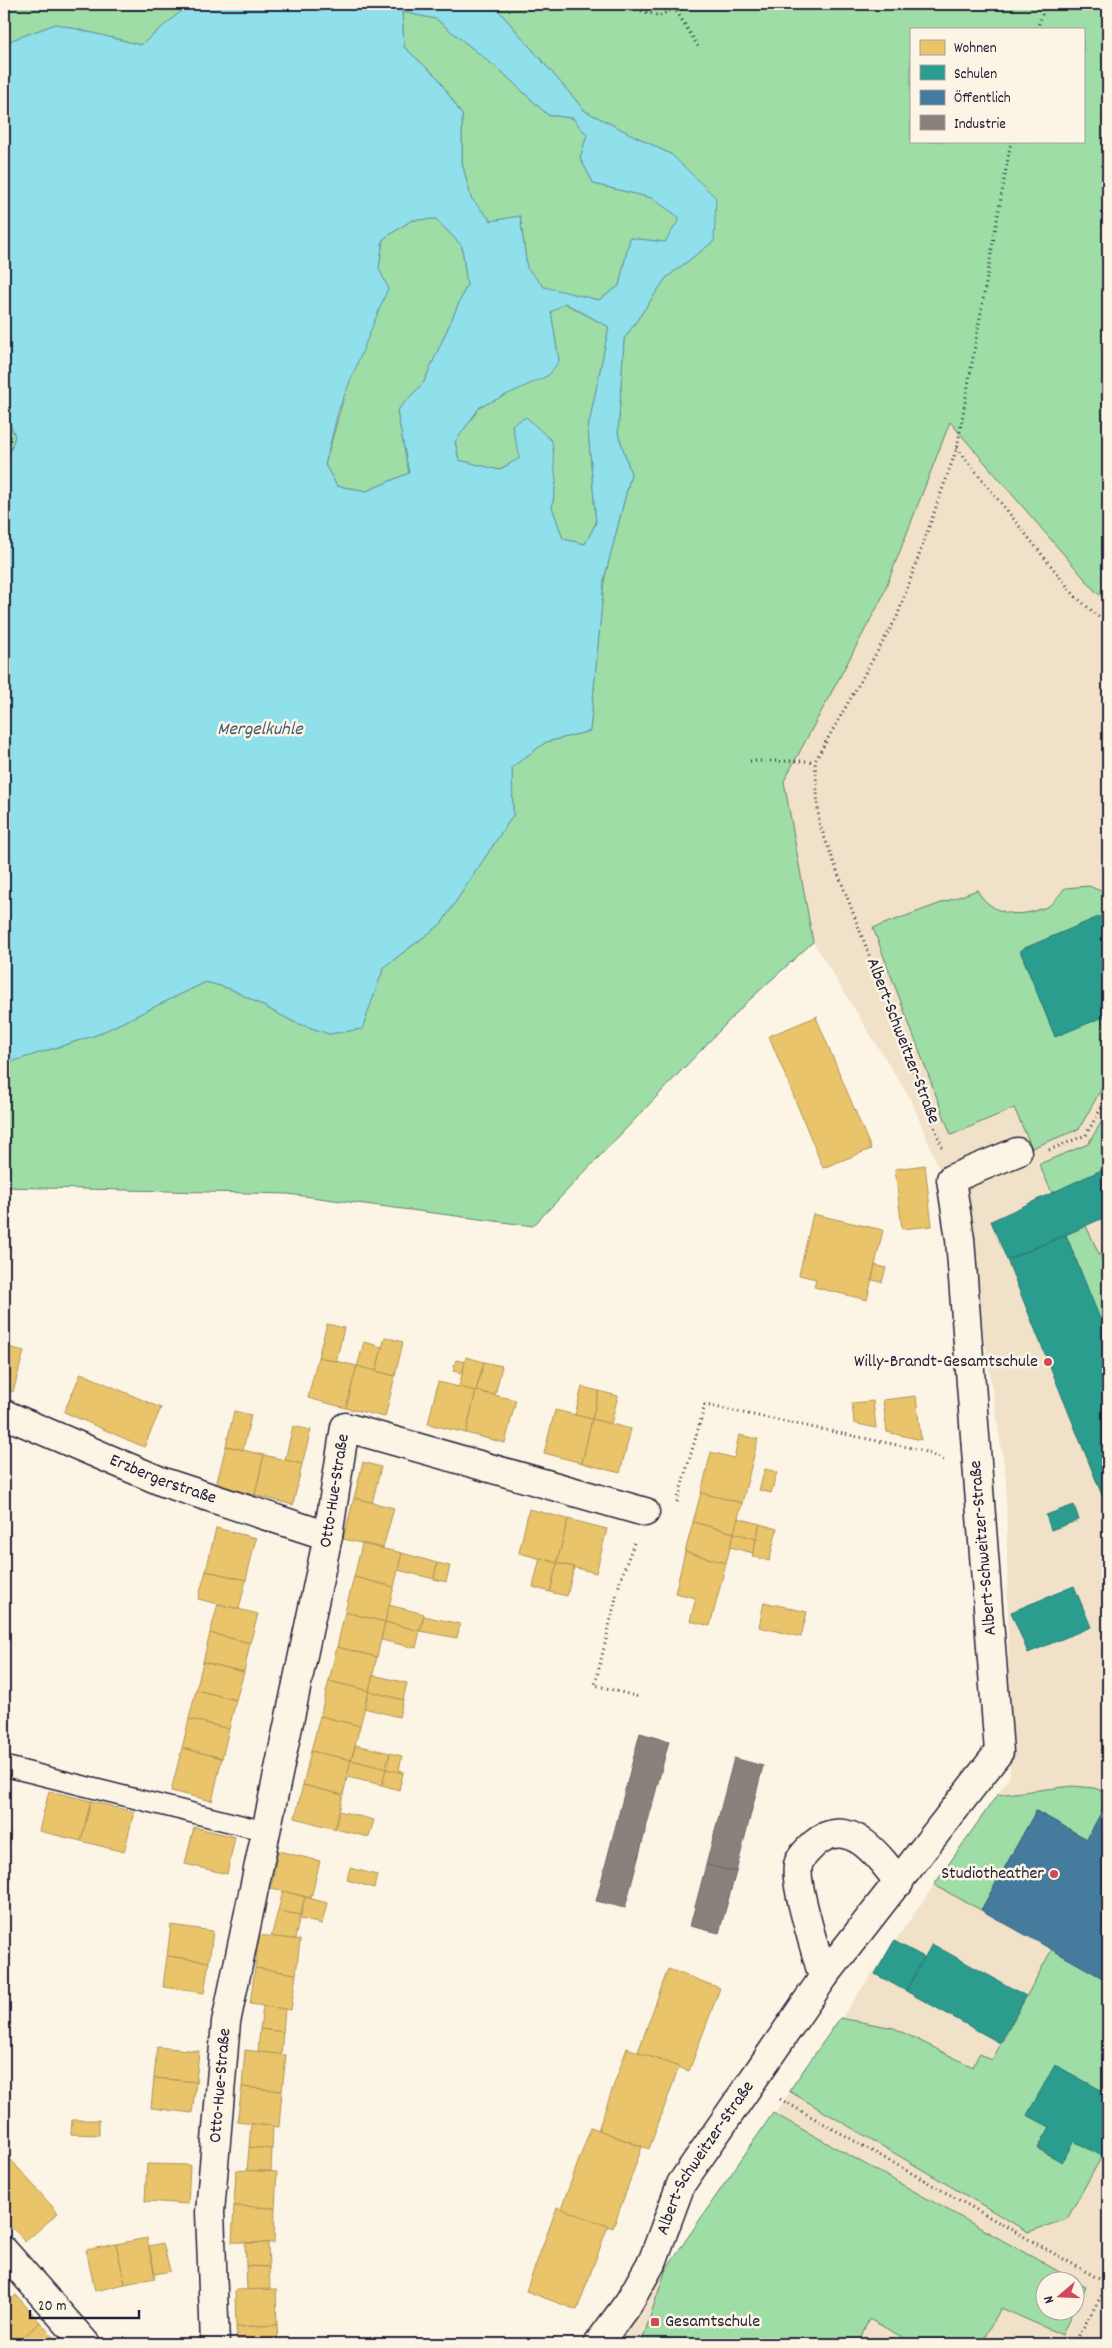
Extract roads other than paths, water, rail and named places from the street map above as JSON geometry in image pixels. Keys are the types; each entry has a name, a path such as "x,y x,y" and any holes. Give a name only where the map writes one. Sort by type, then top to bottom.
{"street":[{"name":"Albert-Schweitzer-Straße","path":"598,2344 629,2302 653,2260 681,2184 823,1978 899,1883 999,1752 960,1239 951,1179 1017,1152"},
{"name":"Erzbergerstraße","path":"4,1414 163,1482 328,1536"},
{"name":"Otto-Hue-Straße","path":"215,2344 210,2212 226,2022 328,1536 345,1427 645,1512"},
{"path":"823,1978 798,1887 798,1864 806,1852 818,1841 834,1835 848,1834 862,1841 878,1854 899,1883"},
{"path":"4,2251 86,2344"}],"lane":[{"path":"4,1766 265,1831"}],"water":[{"name":"Mergelkuhle","path":"190,4 489,4 499,11 585,111 672,155 716,198 714,241 666,278 624,339 618,433 631,474 604,580 590,731 546,742 512,767 513,815 441,924 384,967 362,1029 329,1034 294,1022 231,989 206,982 96,1035 4,1064 4,473 15,436 4,409 4,43 56,24 141,45","holes":["402,12 436,19 503,73 548,115 573,118 587,135 580,158 594,184 652,198 680,218 665,242 630,238 619,286 599,300 544,287 527,268 520,216 491,221 471,198 462,163 462,115 438,78 404,47","436,219 462,246 467,285 424,382 397,411 409,473 367,491 337,486 325,465 338,411 388,288 379,268 383,239 412,220","565,303 609,327 588,429 596,523 585,544 563,539 552,507 556,482 552,441 526,417 512,425 520,458 499,470 459,460 455,442 480,407 549,375 559,361 551,312"]}],"place":[{"name":"Willy-Brandt-Gesamtschule","path":"1048,1362"},
{"name":"Studiotheather","path":"1054,1874"},
{"name":"Gesamtschule","path":"655,2322"}]}
